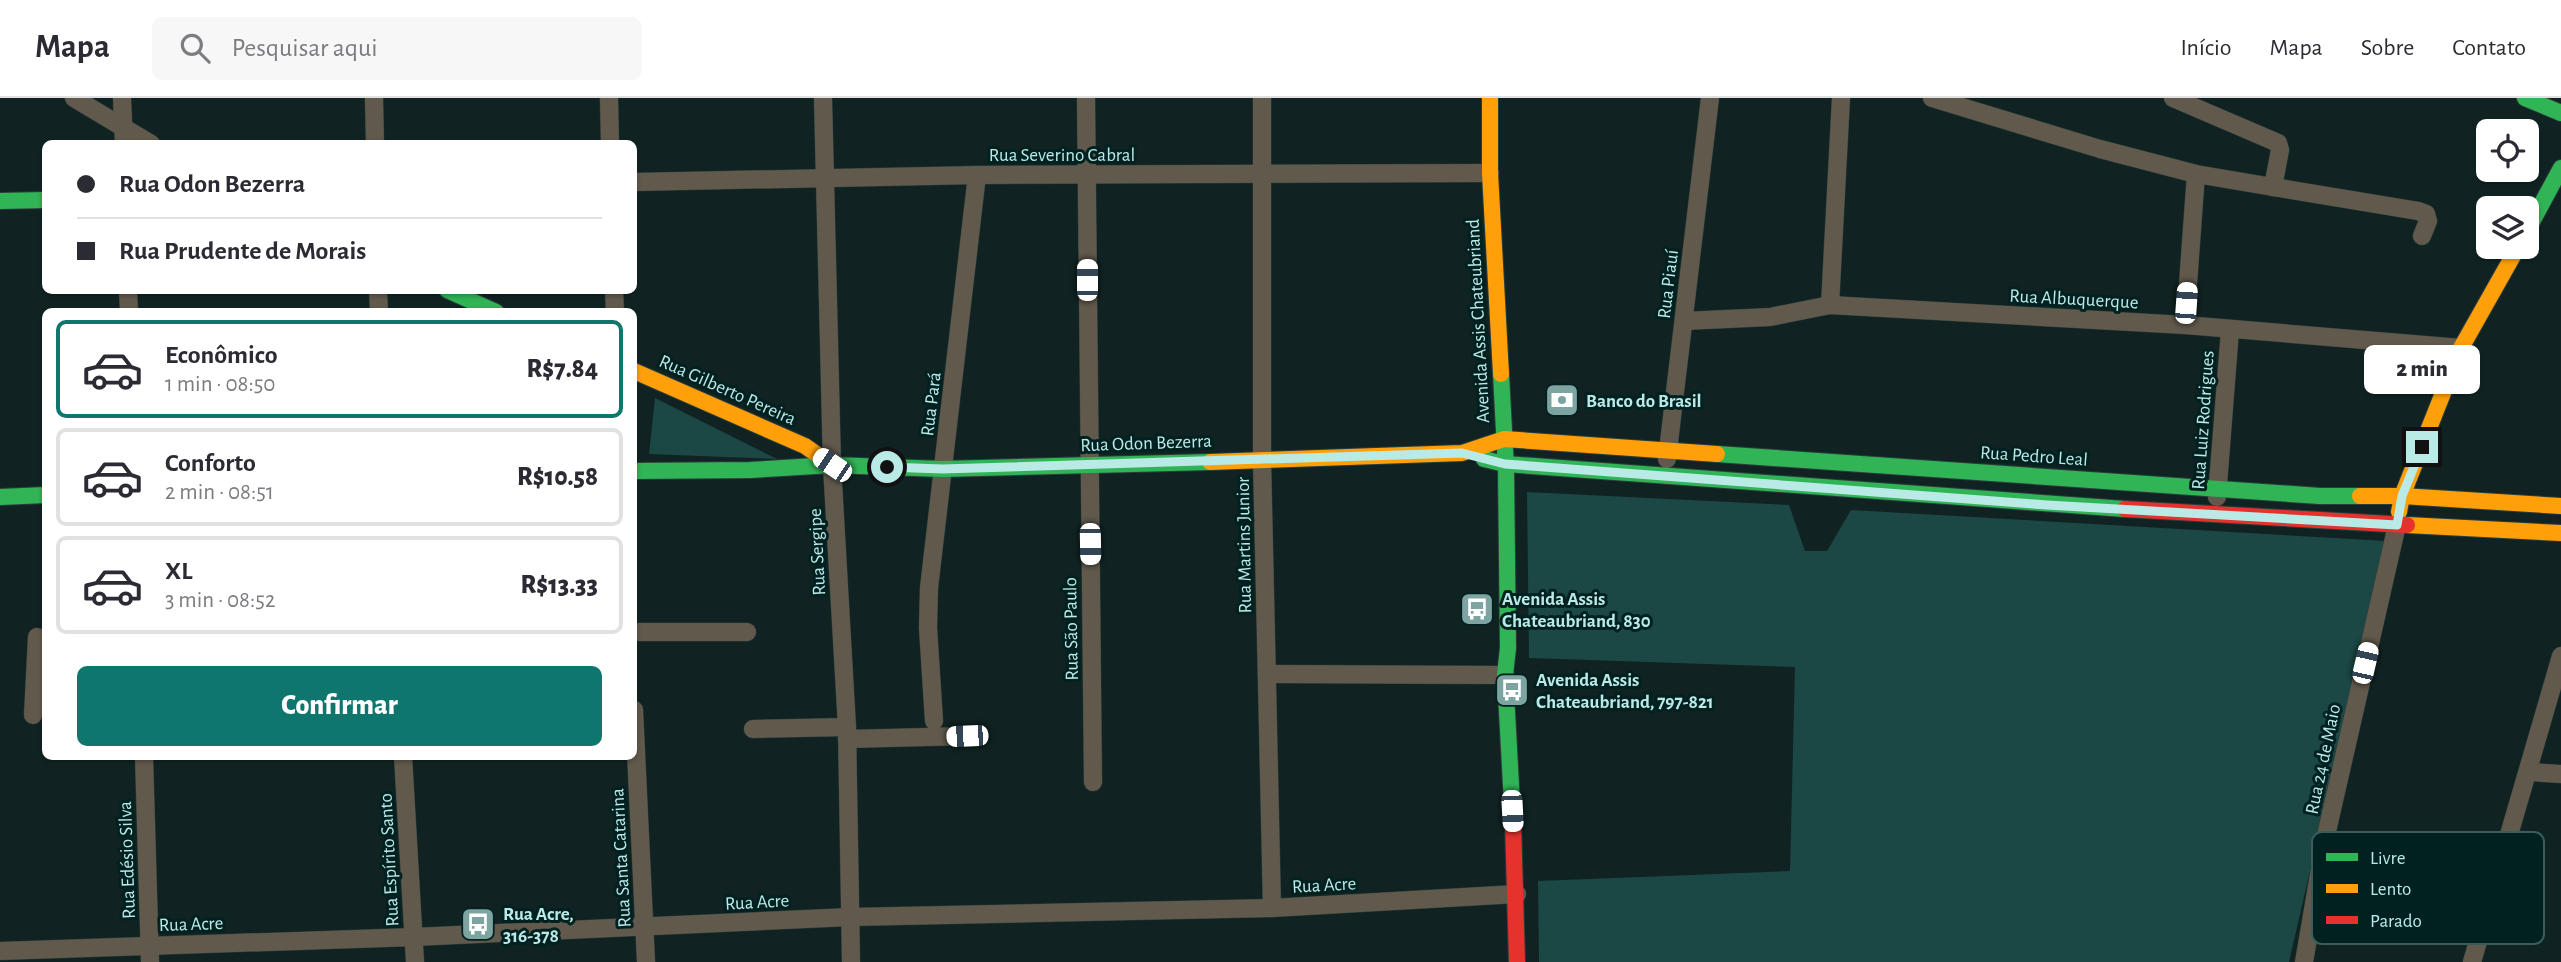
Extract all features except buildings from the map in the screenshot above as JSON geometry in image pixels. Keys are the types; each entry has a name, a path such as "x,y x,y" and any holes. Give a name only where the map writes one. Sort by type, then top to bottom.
{"main road":[{"name":"Avenida Assis Chateubriand","path":"1490,98 1490,173 1505,464 1508,648 1505,675 1517,894 1517,962"},
{"path":"2525,98 2561,113"},
{"path":"2539,209 2561,168"},
{"path":"0,201 42,200"},
{"path":"2397,525 2402,496 2461,348 2511,259"},
{"path":"456,294 487,308"},
{"name":"Rua Gilberto Pereira","path":"637,372 805,446 832,465"},
{"name":"Rua Pedro Leal","path":"1504,439 2320,496 2402,496 2561,506"},
{"name":"Rua Odon Bezerra","path":"1462,453 1504,439"},
{"name":"Rua Odon Bezerra","path":"637,471 750,470 832,465 942,469 1462,453 1505,464"},
{"path":"1505,464 2215,514 2561,533"},
{"path":"0,496 42,495"}],"street":[{"path":"74,98 123,136"},
{"path":"122,98 123,136"},
{"path":"374,98 375,140"},
{"path":"609,98 610,140"},
{"name":"Rua Sergipe","path":"823,98 832,465 847,733 851,962"},
{"name":"Rua São Paulo","path":"1086,98 1093,782"},
{"name":"Rua Martins Junior","path":"1262,98 1262,459 1272,908"},
{"name":"Rua Piauí","path":"1666,475 1710,98"},
{"path":"1830,305 1840,98"},
{"path":"1932,98 2100,149 2196,174 2418,211 2426,214 2428,221 2423,236"},
{"path":"2173,98 2199,102 2273,139 2280,146 2273,187"},
{"name":"Rua Severino Cabral","path":"637,182 977,176 1490,173"},
{"path":"2185,325 2196,174"},
{"name":"Rua Pará","path":"934,721 928,614 942,469 977,176"},
{"name":"Rua Albuquerque","path":"1684,321 1770,317 1830,305 2185,325 2461,348"},
{"name":"Rua Luiz Rodrigues","path":"2215,514 2230,330"},
{"name":"Rua 24 de Maio","path":"2327,832 2397,525"},
{"path":"637,632 747,632"},
{"path":"33,715 37,637"},
{"path":"2511,832 2561,656"},
{"path":"1267,674 1505,675"},
{"path":"753,729 967,736"},
{"name":"Rua Edésio Silva","path":"144,760 150,954"},
{"name":"Rua Espírito Santo","path":"403,760 415,962"},
{"name":"Rua Santa Catarina","path":"637,760 646,962"},
{"path":"2529,772 2561,774"},
{"name":"Rua Acre","path":"0,951 150,954 414,937 849,917 1272,908 1517,894"},
{"name":"Rua 24 de Maio","path":"2304,962 2312,916"},
{"path":"2472,962 2477,944"}],"shaded area":[{"path":"655,398 777,459 649,454"},
{"path":"1527,492 1789,505 1805,551 1827,551 1851,510 2386,541 2319,832 2312,832 2312,862 2289,962 1539,962 1538,881 1790,871 1795,667 1529,658"}],"traffic: fast":[{"path":"2525,98 2561,113"},
{"path":"2539,209 2561,168"},
{"path":"0,201 42,200"},
{"path":"456,294 487,308"},
{"path":"1501,374 1506,468 1508,648 1505,675 1513,822"},
{"path":"1717,454 2320,496 2360,496"},
{"path":"1484,459 1505,464 2125,509"},
{"path":"637,471 750,470 832,465 942,469 1210,462"},
{"path":"0,497 42,495"}],"traffic: slow":[{"path":"1490,98 1490,173 1501,374"},
{"path":"2399,512 2402,496 2461,348 2511,259"},
{"path":"637,372 805,446 832,465"},
{"path":"1210,462 1462,453 1504,439 1717,454"},
{"path":"2360,496 2561,506"},
{"path":"2407,525 2561,533"}],"traffic: jam":[{"path":"2125,509 2407,525"},
{"path":"1513,822 1517,962"}],"place":[{"name":"Banco do Brasil","path":"1562,400"},
{"name":"Avenida Assis Chateaubriand, 830","path":"1477,609"},
{"name":"Avenida Assis Chateaubriand, 797-821","path":"1512,690"},
{"name":"Rua Acre, 316-378","path":"478,924"}],"route":[{"path":"887,467 942,469 1462,453 1505,464 1634,474 2047,505 2298,517 2397,525 2402,496 2422,447"}]}
